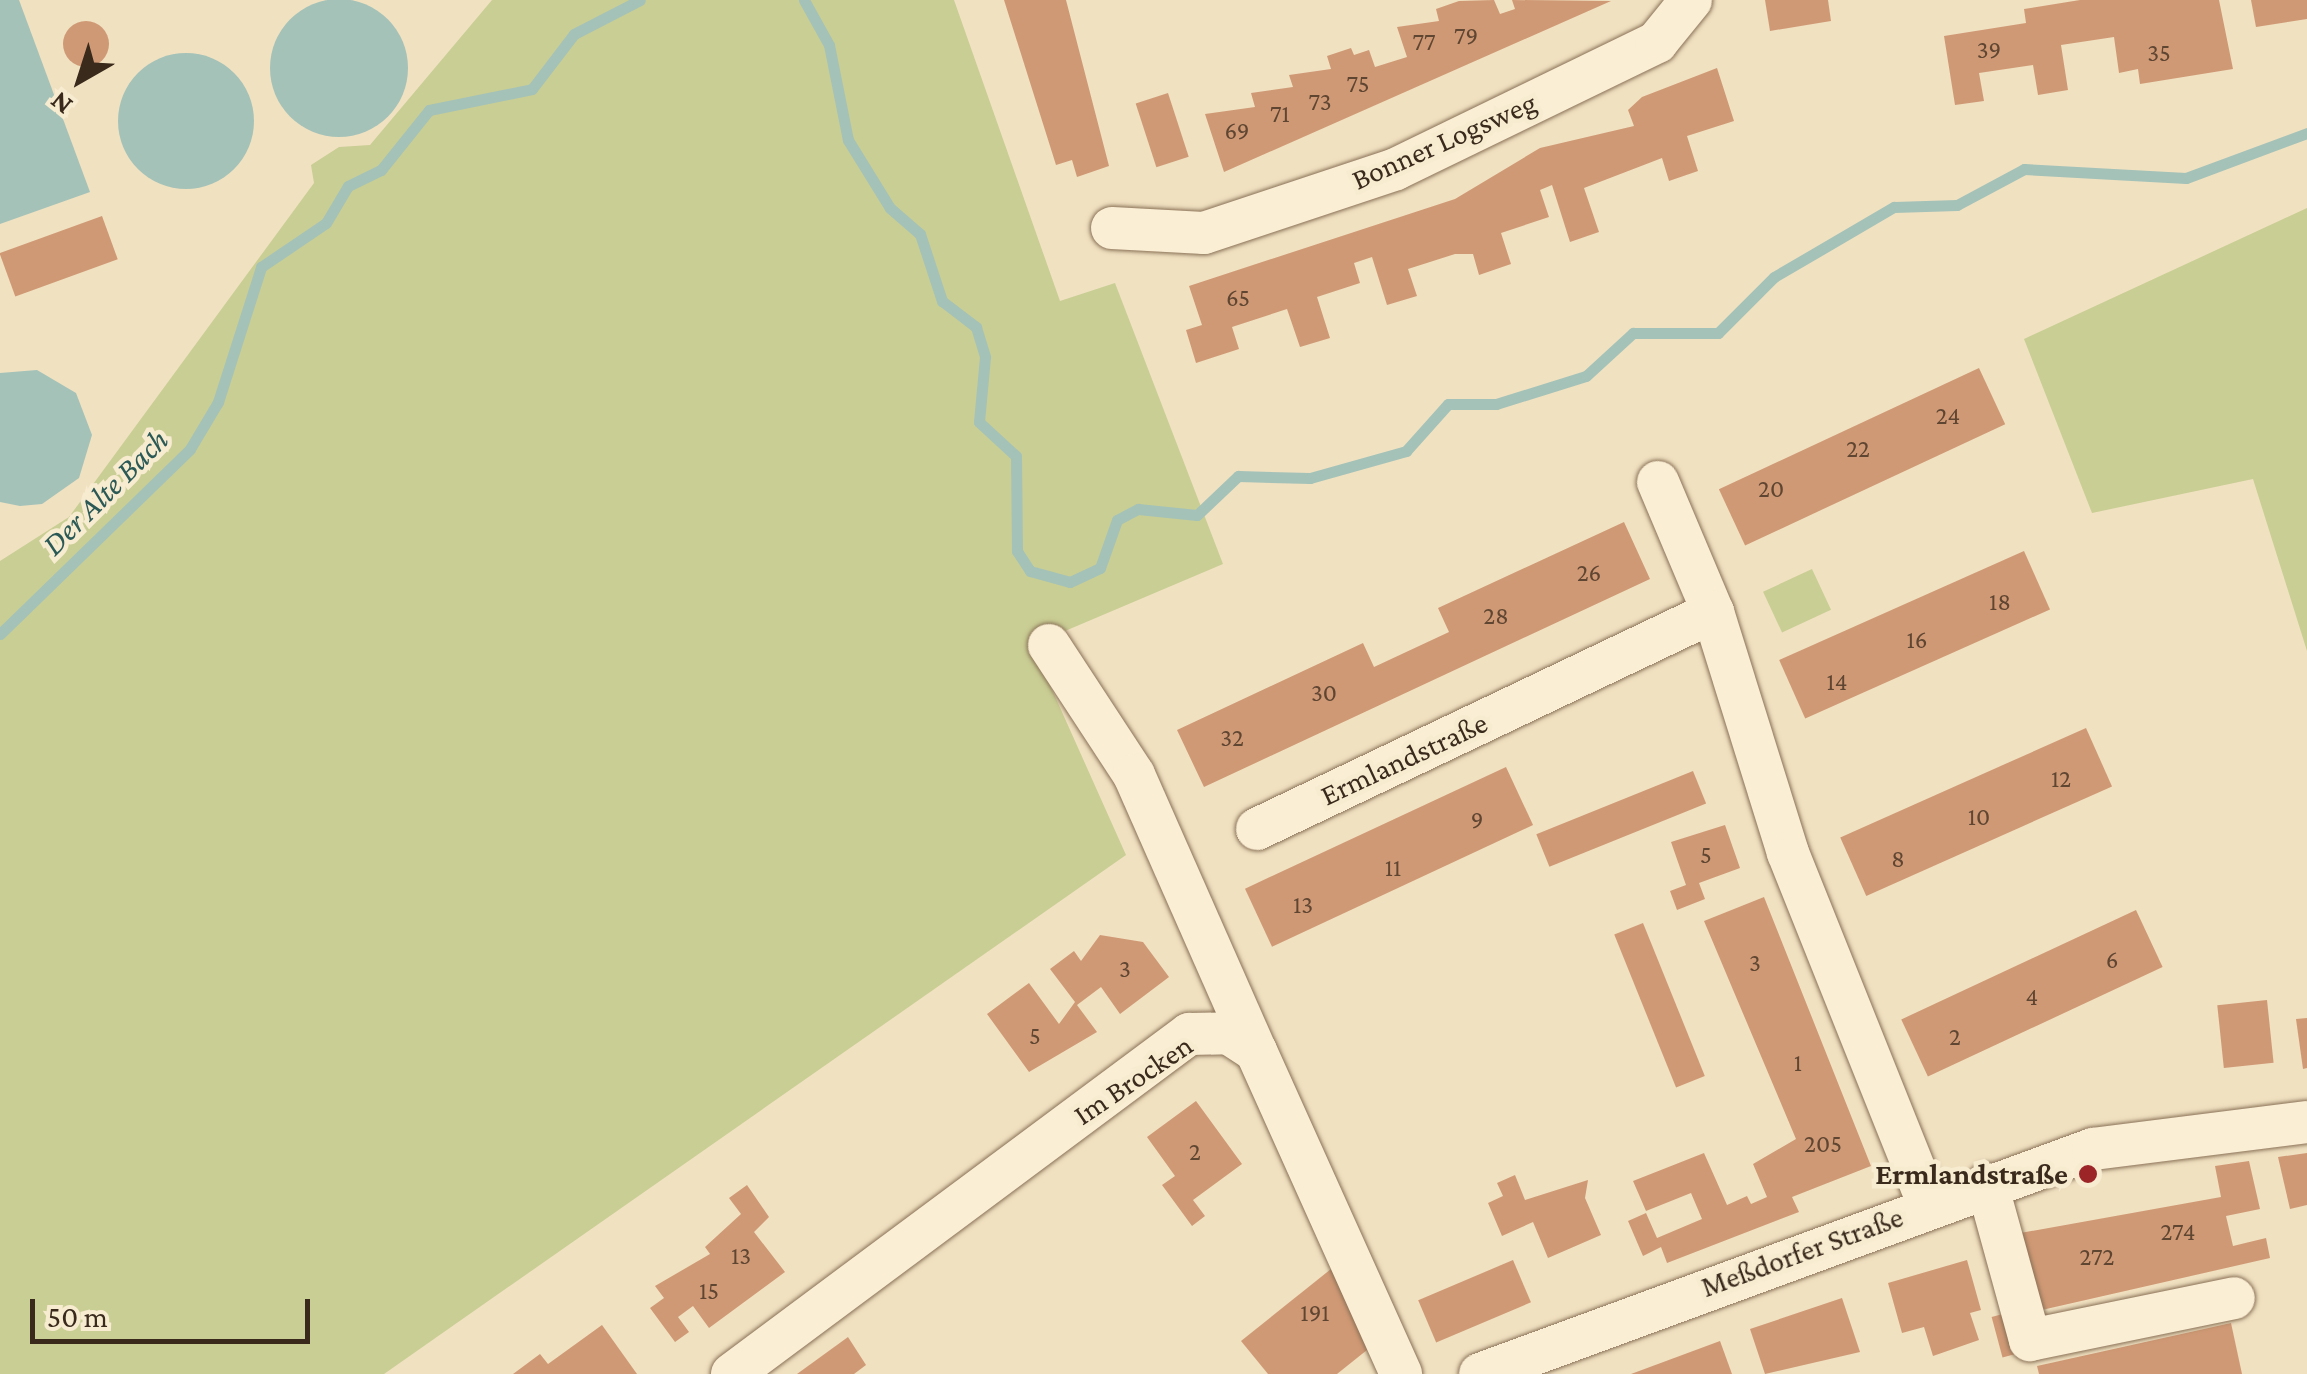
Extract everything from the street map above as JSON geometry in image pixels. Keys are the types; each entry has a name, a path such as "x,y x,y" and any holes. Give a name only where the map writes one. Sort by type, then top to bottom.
{"street":[{"name":"Bonner Logsweg","path":"1112,228 1204,233 1396,169 1657,42 1691,0"},
{"path":"1658,482 1714,612 1788,853 1930,1205"},
{"name":"Ermlandstraße","path":"1257,829 1714,612"},
{"path":"1048,645 1134,775 1401,1374"},
{"name":"Im Brocken","path":"732,1374 1189,1034 1228,1033 1256,1051"},
{"name":"Meßdorfer Straße","path":"1480,1374 1987,1184 2092,1150 2307,1122"},
{"path":"1987,1184 2030,1340 2234,1298"}],"green space":[{"path":"492,0 954,0 1060,301 1115,283 1223,564 1032,645 1126,855 384,1374 0,1374 0,561 69,517 314,183 311,165 339,147 370,145"},
{"path":"2307,208 2307,651 2253,479 2092,513 2024,339"},
{"path":"1812,569 1831,610 1782,633 1763,592"}],"water":[{"path":"339,-1 365,5 387,20 402,42 408,68 402,94 387,116 365,131 339,137 313,131 291,116 276,94 270,68 276,42 291,20 313,5"},
{"path":"0,0 19,0 90,192 0,224"},
{"path":"186,53 212,59 234,73 248,95 254,121 248,147 234,169 212,183 186,189 160,183 138,169 124,147 118,121 124,95 138,73 160,59"},
{"path":"37,370 76,393 92,435 79,478 42,504 20,506 0,502 0,373"}],"building":[{"path":"1004,0 1066,0 1109,166 1077,177 1072,160 1056,165"},
{"path":"1494,0 1500,14 1515,9 1512,0 1611,1 1224,172 1205,114 1255,107 1251,93 1293,87 1289,75 1331,69 1327,56 1351,48 1354,55 1369,50 1375,67 1407,57 1397,27 1439,21 1436,9 1459,1"},
{"path":"1765,0 1828,0 1831,21 1770,31"},
{"path":"2080,0 2219,0 2233,69 2140,84 2138,69 2119,73 2114,37 2061,45 2068,90 2038,95 2033,65 1979,73 1984,101 1955,105 1944,36 2026,23 2024,9"},
{"path":"2251,0 2307,0 2307,19 2256,27"},
{"path":"86,21 102,28 109,44 102,60 86,67 70,60 63,44 70,28"},
{"path":"1717,68 1734,121 1687,136 1698,171 1669,181 1662,158 1584,188 1599,232 1570,242 1552,185 1540,190 1549,217 1501,233 1511,264 1479,275 1473,254 1455,254 1408,269 1417,296 1387,305 1372,257 1354,263 1360,283 1317,297 1330,338 1300,347 1287,309 1232,327 1239,349 1196,363 1186,330 1202,325 1189,286 1455,199 1540,148 1634,126 1628,110 1642,97"},
{"path":"1168,93 1189,157 1156,167 1136,104"},
{"path":"102,216 118,259 15,297 0,253"},
{"path":"1979,368 2005,424 1745,545 1719,489"},
{"path":"1624,522 1650,579 1204,787 1177,730 1363,643 1374,667 1449,632 1438,608"},
{"path":"2024,551 2050,609 1805,718 1779,660"},
{"path":"2086,728 2112,786 1866,896 1840,837"},
{"path":"1506,767 1533,825 1272,947 1245,889"},
{"path":"1693,771 1706,803 1549,867 1536,834"},
{"path":"1725,825 1740,868 1699,883 1705,899 1677,910 1670,891 1686,885 1671,842"},
{"path":"1764,897 1871,1166 1792,1197 1799,1212 1667,1263 1661,1247 1643,1256 1628,1221 1646,1213 1657,1238 1702,1219 1691,1193 1646,1211 1633,1181 1704,1153 1727,1205 1747,1196 1751,1204 1767,1197 1753,1164 1796,1139 1704,921"},
{"path":"2136,910 2163,967 1928,1077 1901,1019"},
{"path":"1643,923 1705,1076 1676,1088 1614,935"},
{"path":"1100,935 1143,942 1169,977 1120,1014 1101,987 1077,1005 1097,1032 1029,1072 987,1014 1029,983 1059,1024 1075,1002 1050,969 1074,951 1081,961"},
{"path":"2267,1000 2274,1063 2224,1068 2217,1005"},
{"path":"2307,1018 2307,1068 2303,1069 2296,1019"},
{"path":"1196,1101 1242,1164 1193,1200 1205,1216 1192,1226 1162,1185 1175,1176 1147,1137"},
{"path":"2307,1153 2307,1205 2290,1209 2278,1157"},
{"path":"2249,1161 2260,1209 2226,1216 2233,1246 2266,1238 2270,1258 2033,1312 2015,1234 2221,1197 2215,1166"},
{"path":"1515,1175 1525,1200 1588,1180 1585,1198 1601,1235 1548,1258 1533,1222 1502,1236 1488,1203 1503,1196 1497,1183"},
{"path":"747,1185 769,1217 754,1232 785,1272 709,1328 693,1306 678,1317 689,1332 675,1342 650,1308 664,1298 655,1286 710,1254 705,1247 741,1214 729,1198"},
{"path":"1513,1260 1531,1302 1436,1343 1418,1300"},
{"path":"1967,1260 1981,1310 1970,1313 1979,1340 1933,1356 1924,1327 1902,1333 1888,1283"},
{"path":"1336,1265 1372,1346 1337,1374 1268,1374 1241,1341"},
{"path":"1842,1298 1860,1352 1765,1374 1750,1329"},
{"path":"2010,1312 2021,1353 2003,1357 1992,1317"},
{"path":"2231,1323 2242,1374 2039,1374 2037,1366"},
{"path":"602,1325 637,1374 513,1374 540,1354 548,1364"},
{"path":"848,1337 866,1365 854,1374 797,1374"},
{"path":"1720,1341 1732,1374 1631,1374"}],"waterway":[{"name":"Der Alte Bach","path":"0,634 190,449 218,402 261,267 326,223 348,186 381,170 429,110 532,89 574,34 640,0"},
{"name":"Der Alte Bach","path":"804,0 829,45 848,140 890,208 920,234 942,301 976,327 985,357 979,422 1016,456 1017,551 1030,571 1070,582 1100,568 1117,520 1138,509 1197,515 1238,476 1310,478 1406,451 1448,404 1496,404 1586,376 1633,333 1718,333 1774,277 1894,207 1957,205 2024,169 2186,178 2307,133"}],"place":[{"name":"Ermlandstraße","path":"2088,1174"}]}
